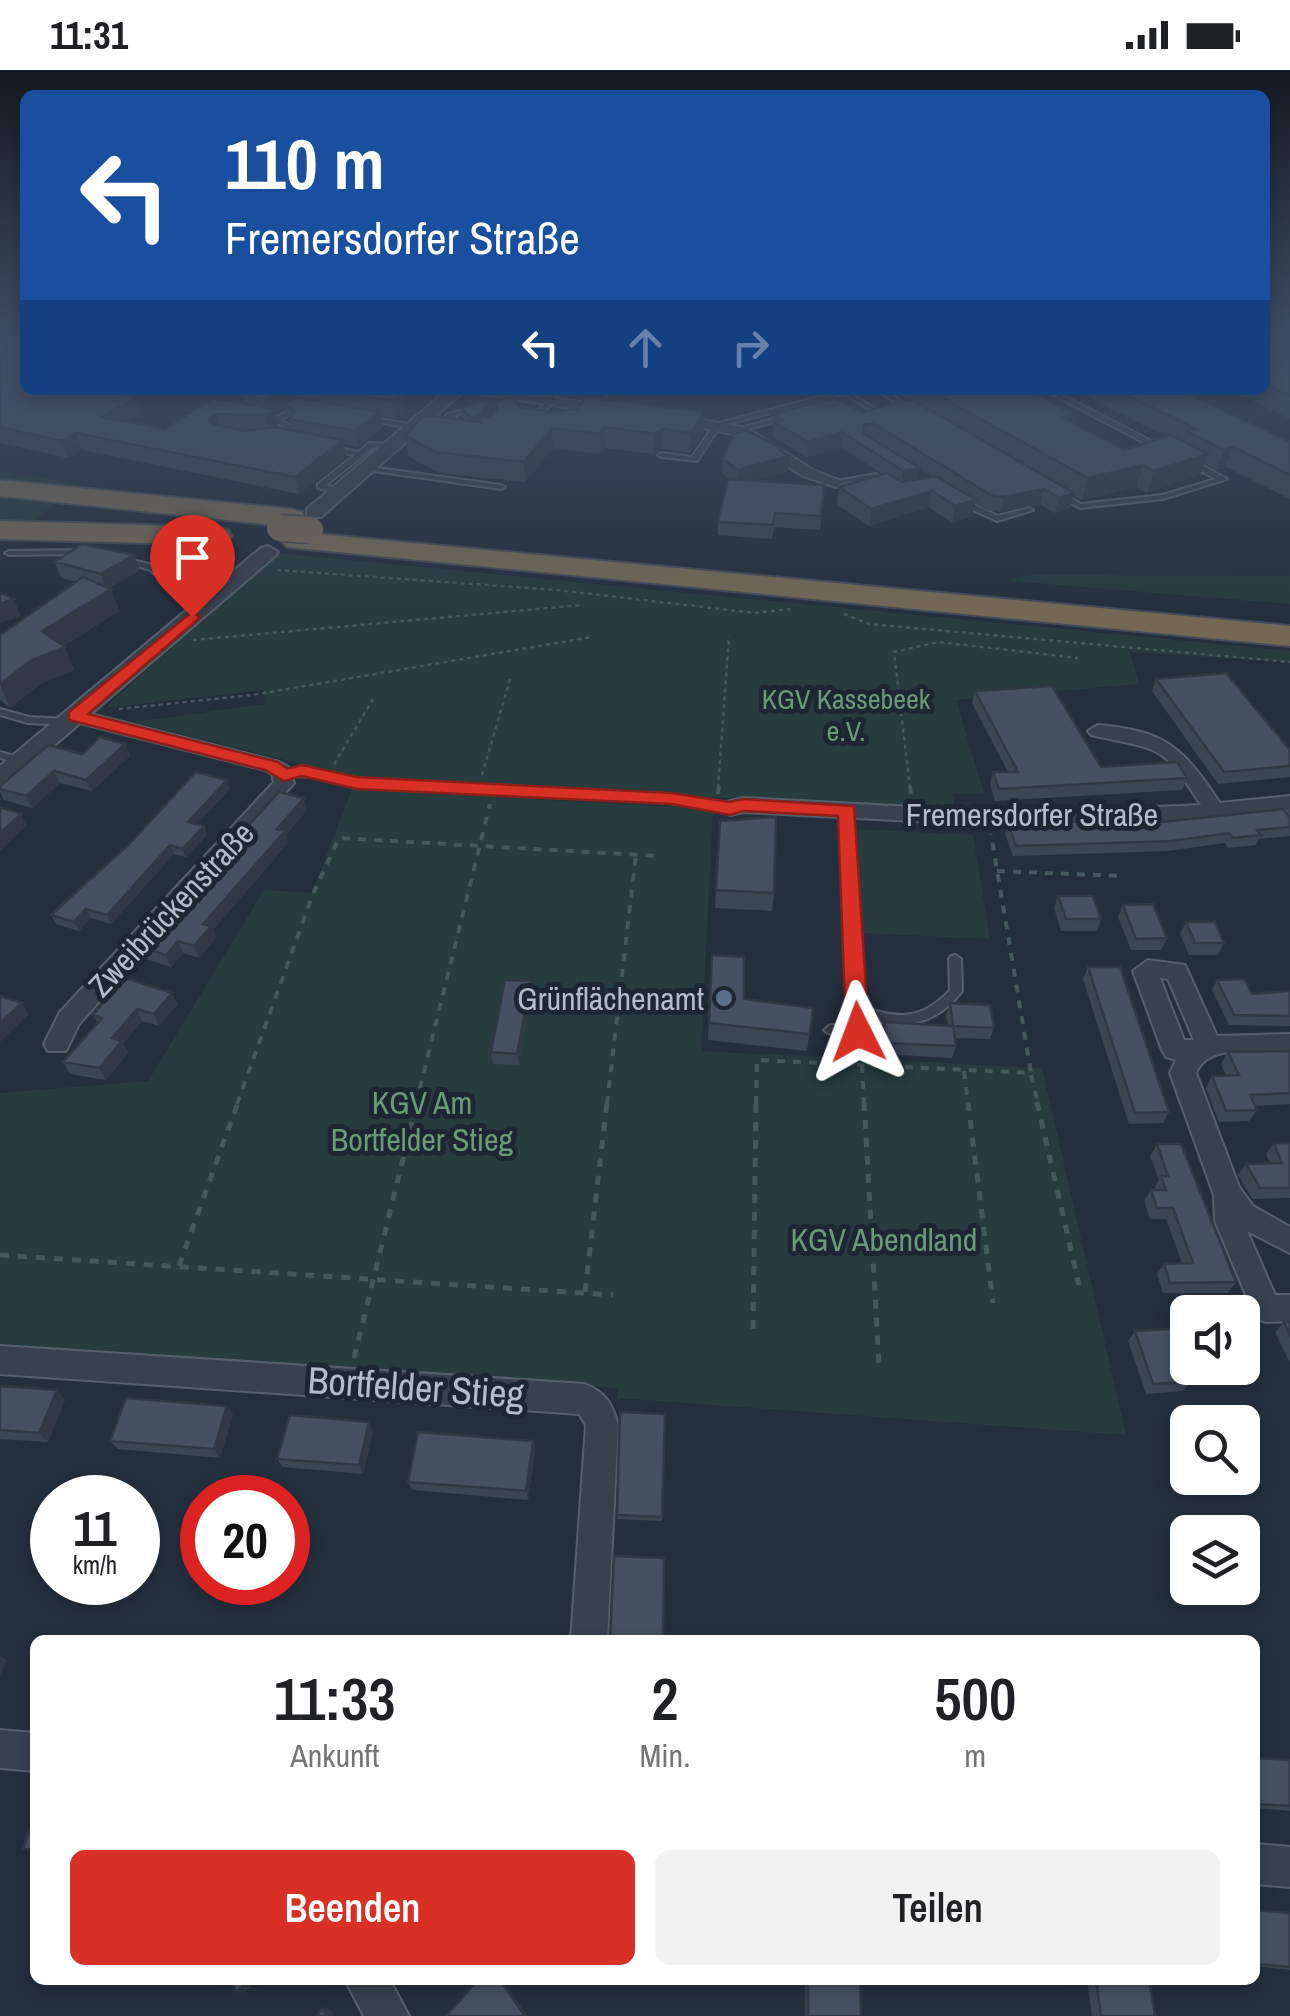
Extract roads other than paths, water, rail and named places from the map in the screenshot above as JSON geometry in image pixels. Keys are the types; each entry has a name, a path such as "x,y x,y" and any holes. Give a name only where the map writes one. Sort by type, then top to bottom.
{"highway":[{"path":"0,478 144,501 291,535"},
{"path":"0,488 144,501"},
{"path":"0,500 803,600 892,600 1290,636"},
{"path":"0,513 601,556 1290,623"},
{"path":"4,542 291,535"},
{"path":"978,593 1290,612"}],"street":[{"path":"0,779 11,758 72,719 291,535 338,492 364,461 407,433"},
{"path":"742,433 808,473 836,482"},
{"path":"72,719 272,766 284,775"},
{"name":"Fremersdorfer Straße","path":"1098,730 1129,732 1162,742 1175,752 1215,810"},
{"name":"Zweibrückenstraße","path":"57,1044 69,1020 278,792 284,775"},
{"name":"Fremersdorfer Straße","path":"723,806 1026,820 1290,803"},
{"path":"1290,1044 1201,1048 1185,1061 1183,1073 1228,1193 1243,1214 1290,1241"},
{"path":"1228,1193 1229,1221 1266,1310 1290,1308"},
{"name":"Bortfelder Stieg","path":"0,1360 585,1399 598,1409 602,1425 588,1635"},
{"path":"0,1749 30,1752"},
{"path":"1260,1865 1290,1868"},
{"path":"369,1985 388,2016"}],"lane":[{"path":"278,438 285,433"},
{"path":"694,459 712,433"},
{"path":"1046,487 1080,506 1163,497 1222,479 1131,433"},
{"path":"263,441 294,441"},
{"path":"311,444 364,461 501,487"},
{"path":"662,455 706,461"},
{"path":"836,482 875,476 900,493"},
{"path":"952,496 992,518 1029,510"},
{"path":"4,542 96,554"},
{"path":"111,556 152,568 162,576 221,592"},
{"path":"0,712 28,720 72,719"},
{"path":"284,775 302,771 357,783 723,806"},
{"path":"830,1030 858,1032 848,810"},
{"path":"857,1010 908,1023 930,1016 956,992 955,959"}],"place":[{"name":"Grünflächenamt","path":"724,998"}],"park label":[{"name":"KGV Kassebeek e.V.","path":"846,715"},
{"name":"KGV Am Bortfelder Stieg","path":"422,1120"},
{"name":"KGV Abendland","path":"884,1239"}]}
